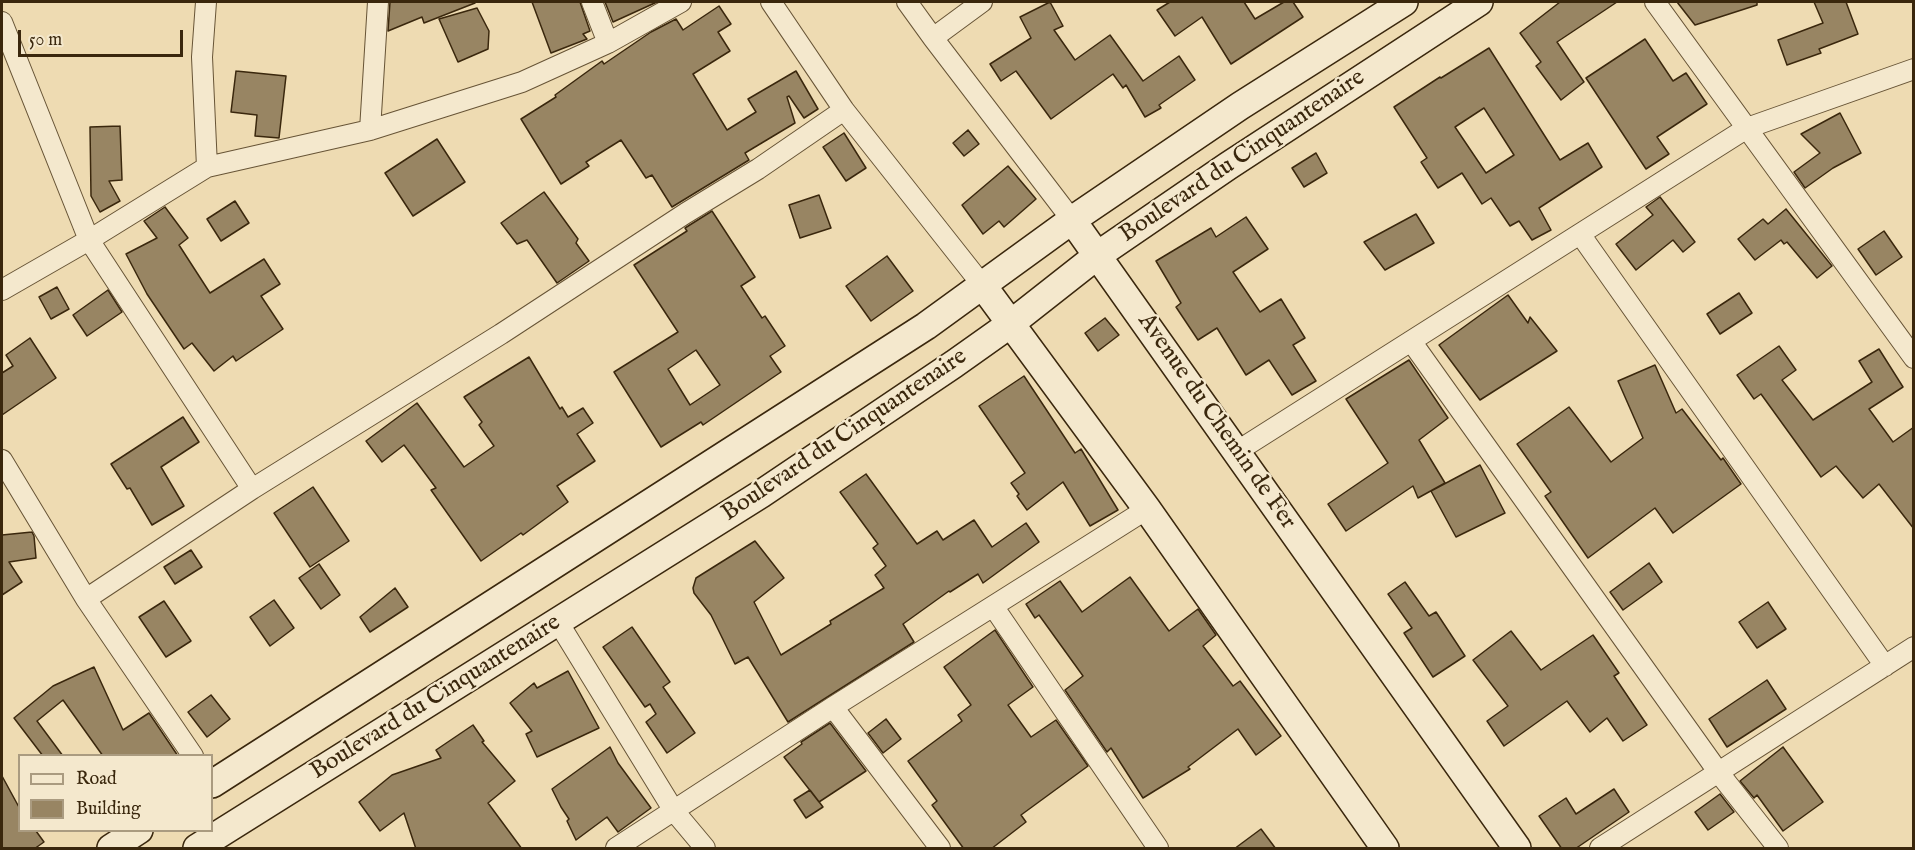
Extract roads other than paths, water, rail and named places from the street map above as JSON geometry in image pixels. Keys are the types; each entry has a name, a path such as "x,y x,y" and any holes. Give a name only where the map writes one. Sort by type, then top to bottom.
{"main road":[{"name":"Boulevard du Cinquantenaire","path":"213,782 926,326 1072,220 1240,106 1404,2"},
{"name":"Boulevard du Cinquantenaire","path":"197,849 761,495 1010,325 1098,255 1228,166 1479,2"},
{"name":"Avenue du Chemin de Fer","path":"1072,220 1517,849"},
{"path":"983,286 1147,509 1385,849"},
{"path":"111,849 137,832"}],"street":[{"path":"206,2 202,57 207,167"},
{"path":"370,129 378,2"},
{"path":"592,2 608,43"},
{"path":"2,290 89,240 207,167 370,129 522,82 608,43 681,2"},
{"path":"771,2 844,110 983,286"},
{"name":"Avenue du Chemin de Fer","path":"907,2 1072,220"},
{"path":"933,38 982,2"},
{"path":"1655,2 1914,358"},
{"path":"2,22 89,240 252,489"},
{"path":"1236,452 1747,128 1914,69"},
{"path":"86,598 252,489 501,334 686,213 758,169 844,110"},
{"path":"1580,234 1885,666"},
{"path":"1412,341 1719,773 1778,849"},
{"path":"2,460 86,598 192,754"},
{"path":"616,849 833,707 1147,509"},
{"path":"993,606 1158,849"},
{"path":"558,622 674,811 705,849"},
{"path":"1600,849 1914,647"},
{"path":"833,707 940,849"}]}
